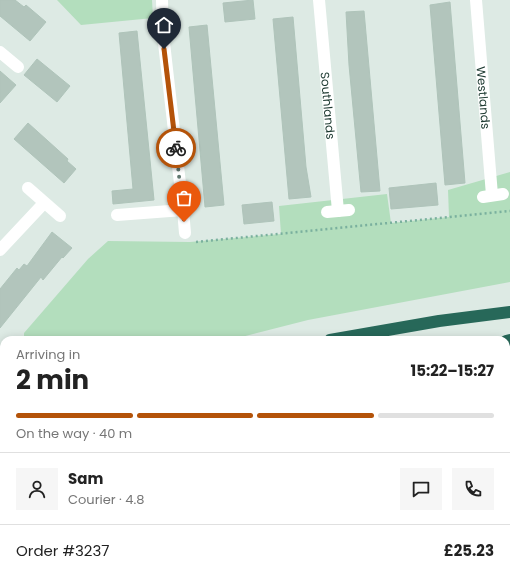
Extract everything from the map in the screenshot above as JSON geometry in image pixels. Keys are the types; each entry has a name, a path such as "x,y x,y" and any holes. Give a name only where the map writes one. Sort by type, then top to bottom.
{"highway":[{"path":"353,336 439,321 510,312"}],"street":[{"path":"162,0 163,34 185,234"},
{"name":"Southlands","path":"319,0 338,211"},
{"name":"Westlands","path":"476,0 493,195"},
{"path":"0,52 18,67"},
{"path":"28,188 60,216"},
{"path":"0,250 44,202"},
{"path":"117,215 183,210"}],"path":[{"path":"185,234 190,242 510,211"}],"green space":[{"path":"57,0 152,0 153,18 81,25"},
{"path":"510,172 510,282 308,320 246,336 24,336 24,333 88,259 108,241 190,242 281,234 279,206 387,194 391,223 449,217 448,190"}],"building":[{"path":"0,0 15,0 24,7 26,5 46,22 30,41 0,16"},
{"path":"253,0 255,19 225,22 223,3"},
{"path":"450,2 465,183 445,185 430,5"},
{"path":"364,11 380,191 361,192 349,65 346,12"},
{"path":"293,17 306,167 311,197 289,199 273,19"},
{"path":"207,25 224,205 205,207 189,27"},
{"path":"137,31 154,200 113,204 112,191 133,189 119,33"},
{"path":"37,59 70,86 57,102 24,75"},
{"path":"0,71 16,85 0,103"},
{"path":"28,123 68,159 67,161 76,169 64,183 14,139"},
{"path":"436,183 438,205 391,209 389,188"},
{"path":"272,202 274,221 244,224 242,205"},
{"path":"52,232 72,248 63,258 62,257 43,280 41,277 0,328 0,289 17,268 19,270 24,264 27,266"}],"way so far":[{"path":"176,148 184,222"}],"route":[{"path":"164,49 176,148"}]}
